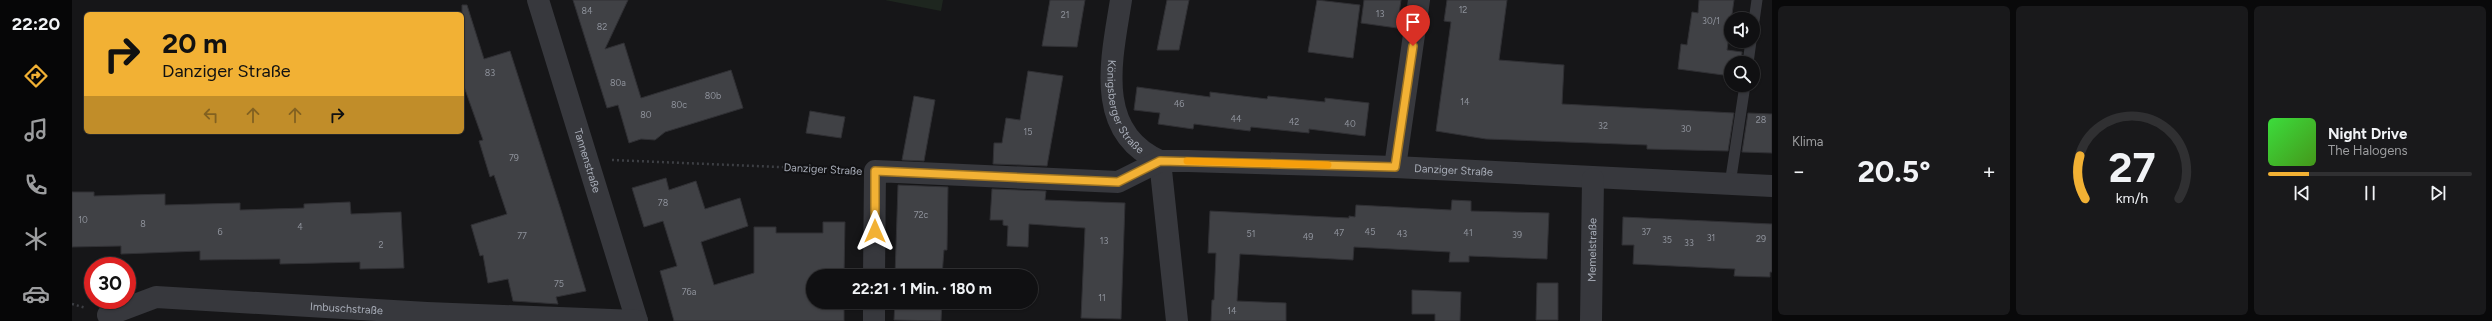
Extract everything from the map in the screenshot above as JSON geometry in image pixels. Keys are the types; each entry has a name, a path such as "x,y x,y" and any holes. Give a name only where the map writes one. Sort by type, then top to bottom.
{"street":[{"name":"Tannenstraße","path":"538,0 637,321"},
{"name":"Königsberger Straße","path":"1121,0 1113,48 1110,85 1113,104 1119,120 1137,147 1148,156 1160,161 1177,321"},
{"path":"1395,167 1420,0"},
{"name":"Danziger Straße","path":"875,171 1118,182 1160,161 1395,167 1593,179 1772,186"},
{"path":"874,269 875,171"},
{"name":"Memelstraße","path":"1591,321 1593,179"},
{"name":"Imbuschstraße","path":"108,315 156,296 427,317 637,321"},
{"path":"874,309 874,321"}],"lane":[{"path":"1755,12 1757,0"},
{"path":"1730,184 1744,92"}],"path":[{"name":"Danziger Straße","path":"588,159 875,171"}],"shaded area":[{"path":"885,0 943,0 941,11"}],"building":[{"path":"573,0 628,0 605,49 624,43 641,98 731,70 743,108 665,132 655,140 641,139 629,143 618,105 607,108"},
{"path":"1050,0 1085,0 1077,47 1042,46"},
{"path":"1167,0 1189,0 1179,50 1157,50"},
{"path":"1317,0 1360,5 1353,58 1308,52"},
{"path":"1364,0 1401,0 1397,28 1361,23"},
{"path":"1447,0 1507,0 1499,60 1564,65 1562,104 1734,113 1728,151 1647,149 1647,145 1486,139 1436,131 1451,22 1444,21"},
{"path":"1699,0 1734,0 1732,12 1724,12 1724,48 1727,48 1727,50 1742,52 1742,56 1724,56 1724,75 1678,69 1681,44 1687,45 1692,12 1698,13"},
{"path":"462,5 467,5 484,59 510,51 586,291 556,297 558,304 513,301 508,279 488,283 483,255 480,256 471,225 507,214 494,175 490,177 479,141 483,140 464,87 464,12 462,12"},
{"path":"1028,71 1063,76 1047,166 993,164 994,143 1002,143 1006,118 1020,120"},
{"path":"1137,87 1210,97 1210,92 1267,99 1268,96 1325,102 1325,98 1369,103 1365,136 1309,129 1309,133 1251,127 1250,131 1194,124 1193,129 1158,124 1160,113 1134,110"},
{"path":"914,96 935,100 924,161 902,160"},
{"path":"810,111 845,117 841,138 806,133"},
{"path":"1748,113 1772,114 1772,153 1742,152"},
{"path":"666,178 669,190 696,181 705,209 740,198 748,226 701,242 714,285 754,273 754,227 776,227 776,233 823,233 823,222 845,222 844,269 806,269 806,309 844,309 844,321 674,321 660,271 677,266 663,221 644,227 632,188"},
{"path":"898,185 948,187 947,250 944,250 943,269 895,269"},
{"path":"992,189 1046,191 1045,200 1125,203 1121,319 1081,318 1085,228 1029,224 1028,247 1007,246 1008,226 1003,225 1003,220 990,220"},
{"path":"72,192 94,192 94,196 165,194 165,205 240,203 240,210 304,208 304,204 350,202 351,214 401,212 404,268 360,269 360,262 280,264 280,259 200,260 200,251 121,254 121,246 72,247"},
{"path":"1452,200 1471,201 1471,211 1549,213 1547,259 1469,256 1469,262 1449,262 1450,252 1354,247 1353,260 1240,254 1237,301 1286,303 1286,321 1211,321 1212,300 1214,300 1216,253 1208,253 1210,211 1349,218 1349,216 1355,217 1356,205 1451,210"},
{"path":"1623,217 1772,224 1772,272 1770,272 1770,277 1734,276 1735,269 1633,264 1634,245 1622,245"},
{"path":"1537,283 1558,283 1558,320 1536,320"},
{"path":"1412,290 1461,292 1460,321 1435,321 1435,314 1412,314"},
{"path":"895,309 942,309 941,321 894,320"}],"slow traffic":[{"path":"1187,161 1328,165"}],"route":[{"path":"875,231 875,171 1118,182 1160,161 1395,167 1413,46"}]}
